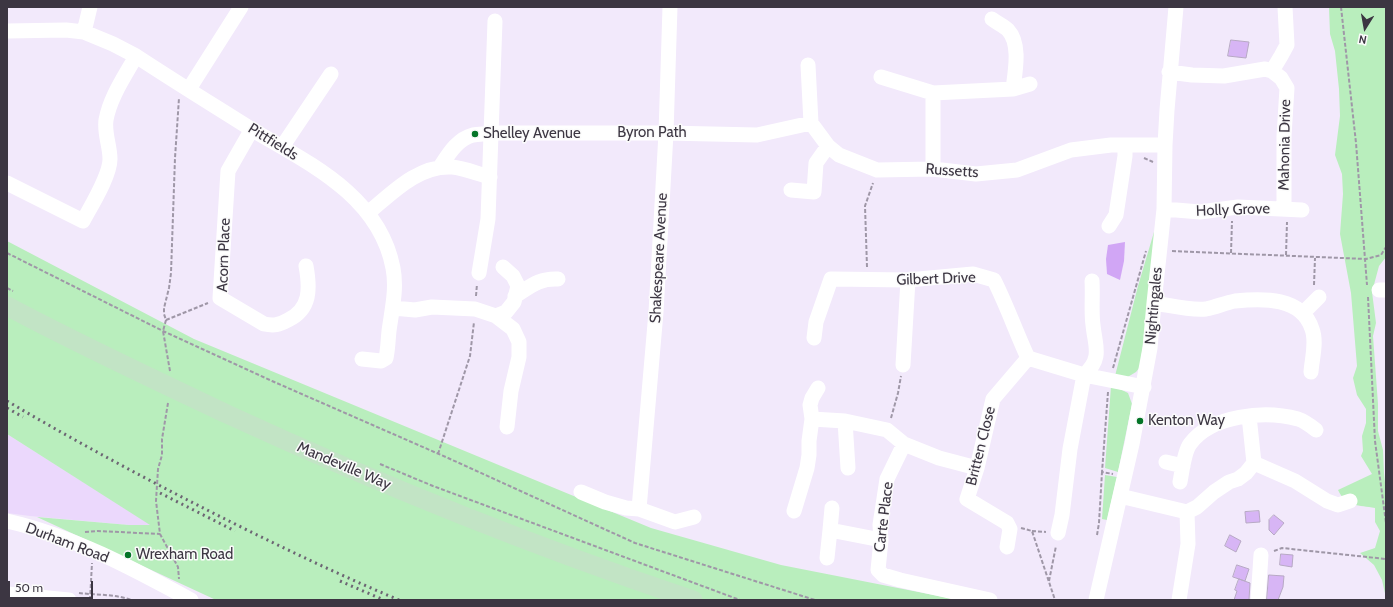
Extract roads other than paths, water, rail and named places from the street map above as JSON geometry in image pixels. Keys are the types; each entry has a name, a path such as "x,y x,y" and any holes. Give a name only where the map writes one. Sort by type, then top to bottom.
{"main road":[{"name":"Mandeville Way","path":"10,299 66,337 170,378 312,453 445,509 575,559 693,600"}],"street":[{"path":"84,32 90,7"},
{"path":"184,92 241,7"},
{"name":"Shakespeare Avenue","path":"639,509 656,312 666,133 670,7"},
{"name":"Nightingales","path":"1096,600 1144,387 1150,348 1154,303 1153,248 1164,210 1165,145 1176,7"},
{"path":"1170,72 1192,75 1224,76 1265,69 1272,71 1287,45 1285,7"},
{"path":"992,19 1008,30 1016,44 1015,73 1012,89"},
{"path":"478,273 488,219 495,21"},
{"name":"Pittfields","path":"7,31 66,30 84,32 113,44 136,56 184,92 252,129 335,180 346,189 368,213 382,236 393,266 395,282 386,358 380,361 362,359"},
{"path":"7,183 83,221 107,173 110,160 106,121 110,106 136,56"},
{"path":"808,65 811,123"},
{"name":"Mahonia Drive","path":"1272,71 1281,78 1286,88 1284,136 1291,209"},
{"path":"282,147 331,74"},
{"path":"881,76 933,93 1012,89 1030,84"},
{"path":"933,93 933,169"},
{"name":"Byron Path","path":"440,167 458,143 472,135 492,133 666,133 757,135 811,123"},
{"name":"Russetts","path":"811,123 828,146 839,155 877,170 933,169 976,174 1017,170 1071,150 1110,145 1125,150 1165,145"},
{"name":"Acorn Place","path":"252,129 228,171 220,298 264,324 280,324 294,318 302,310 307,298 308,280 306,266"},
{"path":"791,190 814,192 816,163 828,146"},
{"path":"1109,226 1116,215 1125,150"},
{"path":"368,213 408,181 428,170 440,167 453,167 490,177"},
{"name":"Holly Grove","path":"1164,210 1200,212 1232,208 1291,209"},
{"path":"496,316 506,312 514,302 518,286 513,276 503,267"},
{"name":"Gilbert Drive","path":"814,338 816,322 831,279 908,280 973,274 994,280 1004,299 1028,358"},
{"path":"515,296 543,279 558,279"},
{"path":"903,365 908,280"},
{"path":"1058,533 1062,515 1070,449 1084,375 1093,368 1096,349 1093,325 1092,281"},
{"path":"1303,313 1317,299"},
{"path":"1154,303 1204,310 1225,303 1237,301 1281,301 1303,313 1312,329 1314,340 1311,372"},
{"path":"393,308 415,310 432,307 475,308 496,316 513,329 519,342 507,427"},
{"path":"1028,358 1084,375 1144,387"},
{"name":"Britten Close","path":"1007,547 1010,529 1007,523 967,499 977,468 993,399 1028,358"},
{"path":"794,511 807,468 809,455 812,419 810,405 818,388"},
{"path":"1180,482 1188,445 1198,433 1228,420 1249,416 1276,415 1300,420 1316,430"},
{"path":"1120,496 1187,512 1197,507 1214,492 1246,473 1254,463 1249,416"},
{"path":"812,419 845,421 887,430 904,444 939,458 977,468"},
{"path":"845,421 848,468"},
{"name":"Carte Place","path":"904,444 887,479 880,525 881,540 878,570 883,575 900,580 990,600"},
{"path":"1166,462 1183,466"},
{"path":"1254,463 1295,481 1327,501 1338,505 1350,501"},
{"path":"581,492 604,502 626,508 639,509 675,522 694,517"},
{"path":"827,558 832,508"},
{"path":"1179,600 1188,544 1187,512"},
{"name":"Durham Road","path":"7,521 55,535 93,550 191,600"},
{"path":"830,530 881,540"},
{"path":"1258,600 1261,556"},
{"path":"7,594 69,600"}],"railway":[{"path":"7,401 90,448 203,508 357,582 399,600"},
{"path":"7,408 23,417"},
{"path":"160,493 235,531"},
{"path":"340,581 384,600"}],"place":[{"name":"Shelley Avenue","path":"475,134"},
{"name":"Kenton Way","path":"1140,421"},
{"name":"Wrexham Road","path":"128,555"}]}
